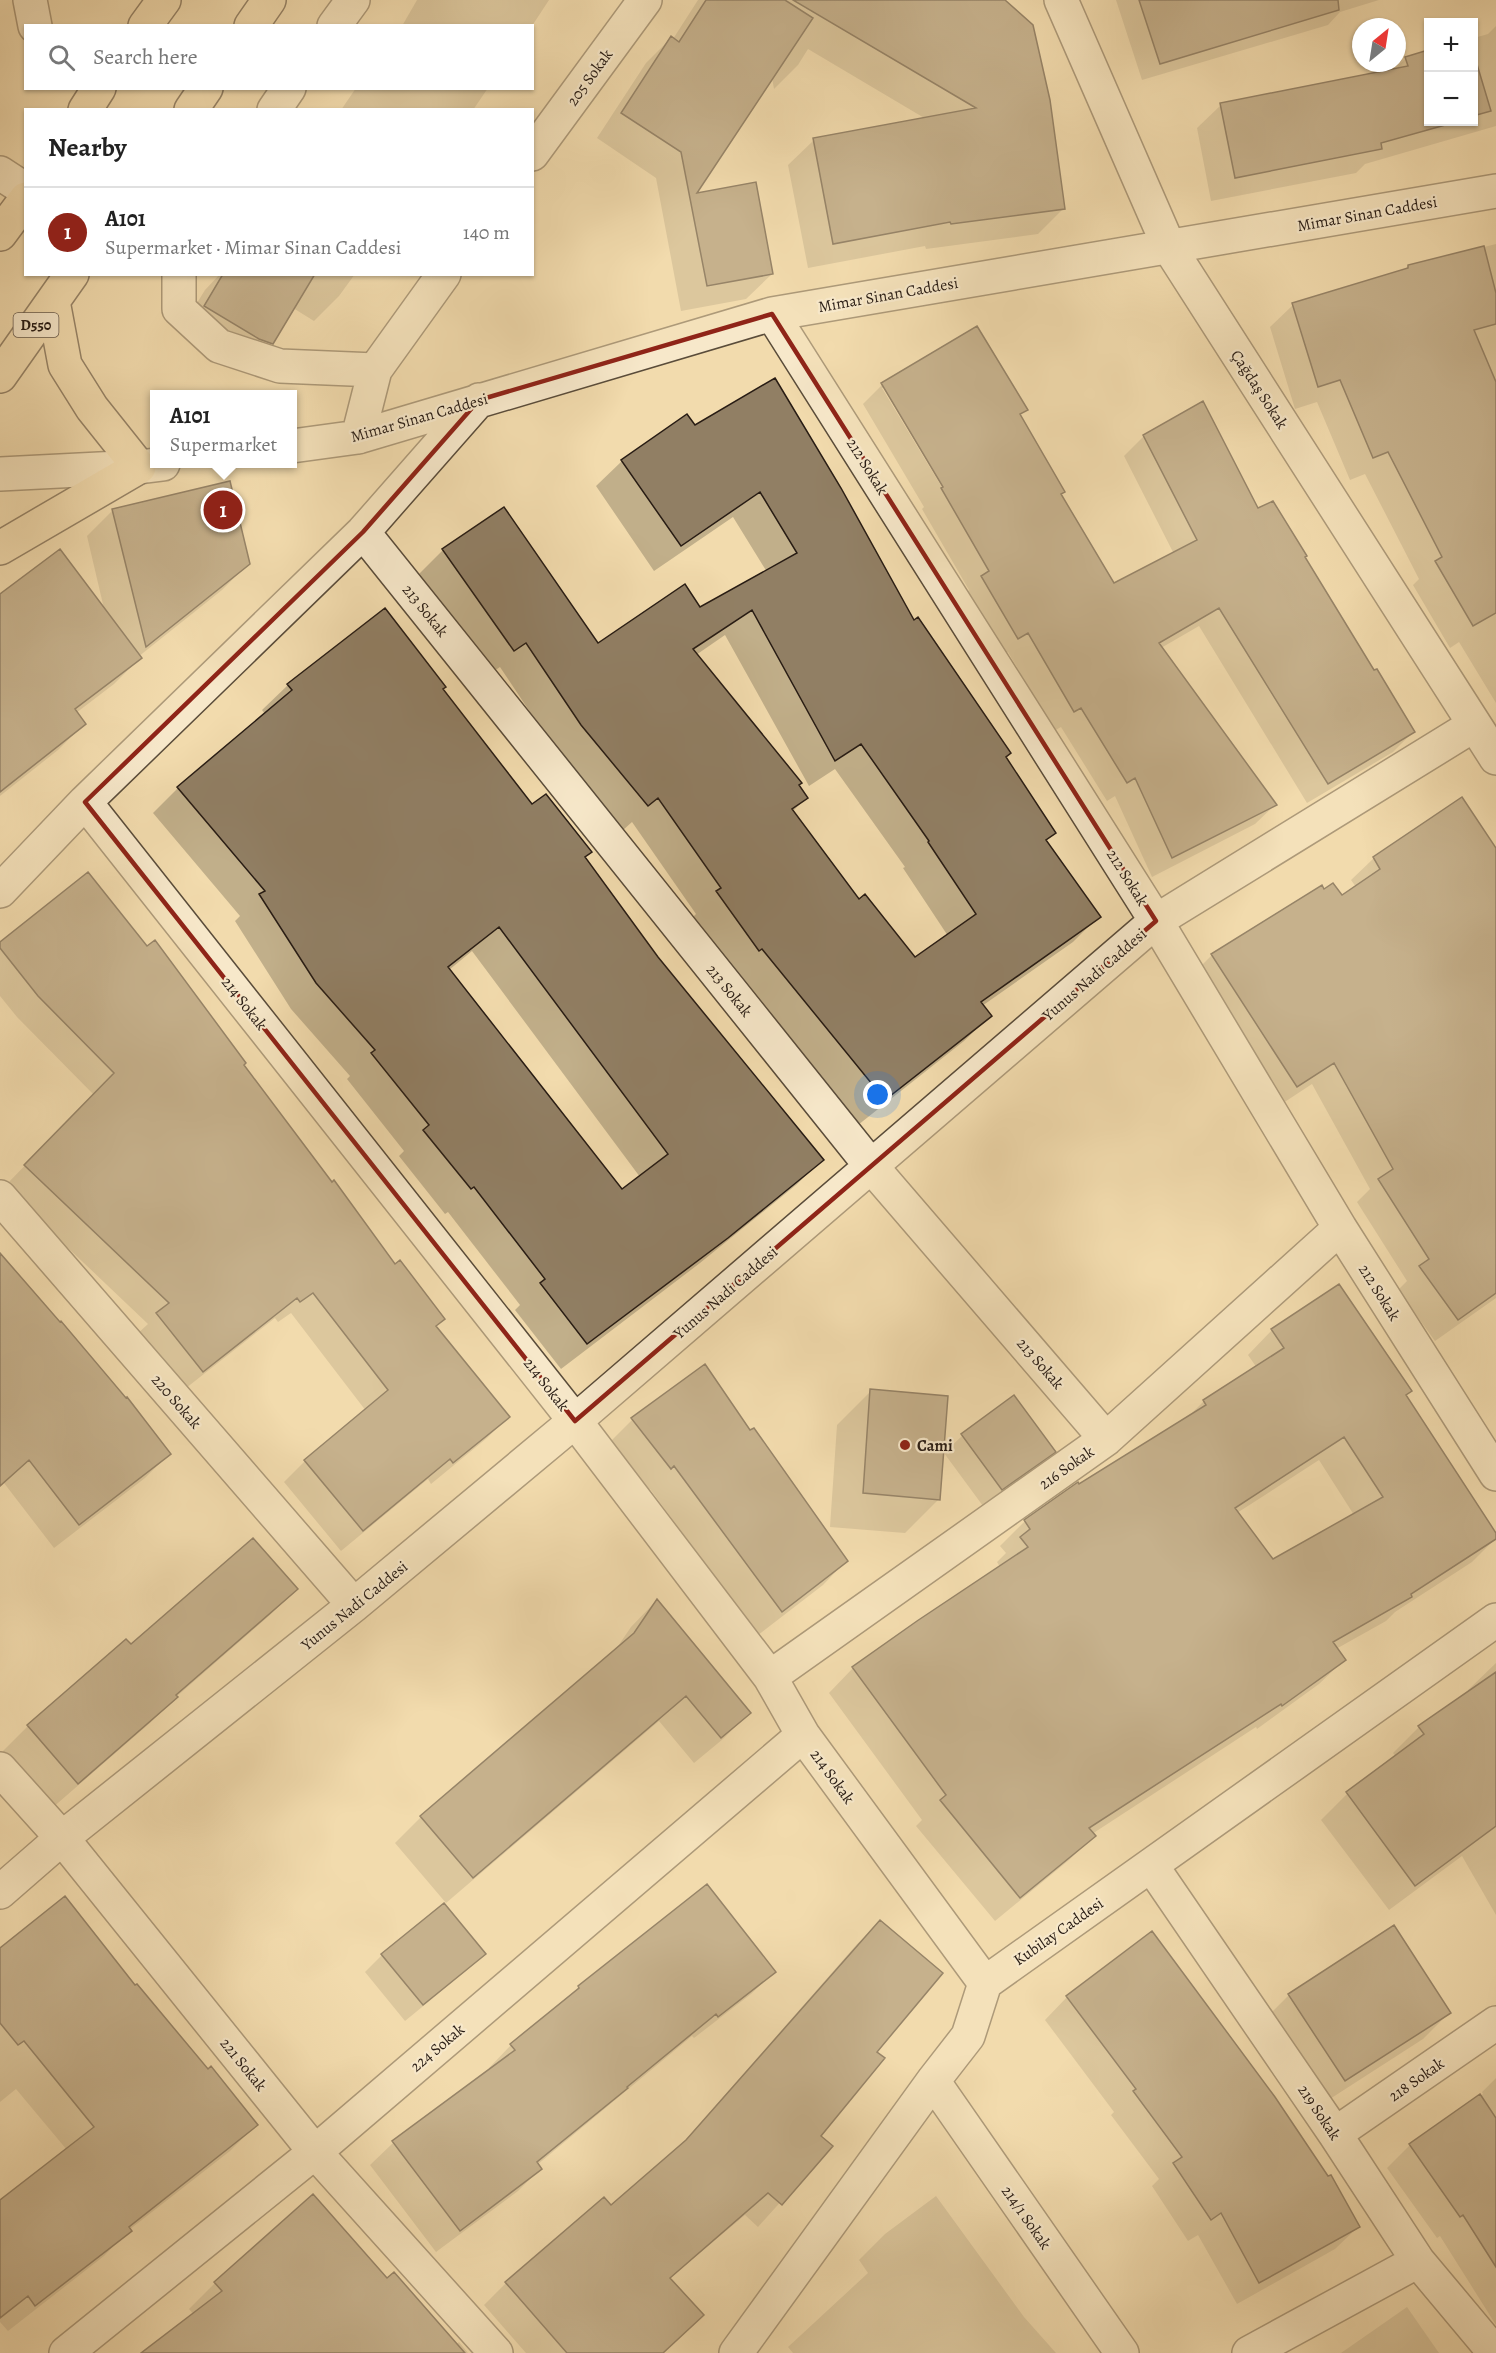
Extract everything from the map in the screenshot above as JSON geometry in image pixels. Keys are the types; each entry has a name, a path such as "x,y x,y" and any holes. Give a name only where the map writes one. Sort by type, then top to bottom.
{"highway":[{"path":"146,24 164,0"},
{"path":"252,24 269,0"},
{"path":"192,108 205,90"},
{"path":"0,234 24,202"},
{"name":"D550","path":"0,376 71,276"},
{"path":"53,301 65,365 93,408 150,464"},
{"path":"0,548 150,466"}],"street":[{"path":"30,0 35,24"},
{"path":"335,24 353,0"},
{"name":"205 Sokak","path":"534,151 645,0"},
{"name":"Çağdaş Sokak","path":"1061,0 1169,247 1496,759"},
{"path":"275,108 288,90"},
{"path":"0,173 24,189"},
{"name":"Mimar Sinan Caddesi","path":"297,445 358,437 772,314 1496,191"},
{"path":"178,276 179,309 219,346 280,366 375,370"},
{"path":"358,437 375,370 443,276"},
{"name":"212 Sokak","path":"772,314 1156,921 1340,1228 1496,1474"},
{"path":"0,891 85,802 363,532 479,400"},
{"path":"0,474 150,465"},
{"name":"213 Sokak","path":"363,532 871,1166 1106,1439"},
{"name":"Yunus Nadi Caddesi","path":"0,1892 62,1838 354,1605 575,1421 1156,921 1474,725"},
{"name":"214 Sokak","path":"85,802 575,1421 770,1677 803,1735 985,1983"},
{"name":"220 Sokak","path":"0,1197 354,1605"},
{"name":"216 Sokak","path":"770,1677 1106,1439 1340,1228"},
{"name":"Kubilay Caddesi","path":"985,1983 1496,1620"},
{"name":"224 Sokak","path":"66,2353 315,2152 803,1735"},
{"name":"221 Sokak","path":"0,1769 62,1838 315,2152 496,2353"},
{"name":"219 Sokak","path":"1151,1865 1335,2134 1418,2261 1495,2353"},
{"path":"736,2353 968,2036 985,1983"},
{"name":"218 Sokak","path":"1335,2134 1496,2023"},
{"name":"214/1 Sokak","path":"933,2081 1122,2353"},
{"path":"1249,2353 1418,2261"}],"highlighted area":[{"path":"772,314 1156,921 575,1421 85,802 363,532 479,400"}],"building":[{"path":"706,0 785,0 813,18 697,193 756,182 773,274 707,286 681,152 621,113 671,36 679,42"},
{"path":"793,0 1005,0 1033,25 1050,100 1065,209 951,224 950,222 833,244 813,138 976,108"},
{"path":"1139,0 1338,0 1339,10 1160,64"},
{"path":"1424,51 1424,126 1442,126 1381,143 1382,149 1235,178 1220,103 1378,72 1406,72 1408,66 1406,57"},
{"path":"1478,68 1491,111 1478,115"},
{"path":"1484,246 1496,293 1496,324 1474,330 1496,382 1496,613 1473,626 1435,561 1442,557 1388,452 1373,458 1340,380 1318,387 1292,303 1408,268 1408,265"},
{"path":"222,276 314,276 273,344 259,339 204,306"},
{"path":"977,326 1028,410 1020,414 1065,492 1061,494 1114,583 1197,540 1143,435 1203,401 1258,508 1273,501 1374,670 1377,669 1415,732 1328,784 1219,608 1159,643 1277,805 1172,858 1135,778 1127,783 1081,708 1074,712 1028,633 1018,639 981,576 989,571 941,488 943,487 881,383"},
{"path":"775,378 841,488 914,620 918,617 1011,753 1006,757 1056,833 1046,840 1101,917 981,1002 992,1016 885,1100 762,949 759,951 716,891 721,888 658,798 648,806 581,725 526,643 514,651 442,549 504,507 598,643 685,584 700,607 797,553 760,492 681,546 621,460 687,414 695,425","holes":["752,610 835,761 861,744 929,841 976,914 915,957 865,894 859,899 792,809 808,798 799,785 802,783 693,649"]},
{"path":"230,481 250,564 146,647 112,509"},
{"path":"60,549 142,658 75,709 86,724 0,792 0,594"},
{"path":"385,608 446,687 443,689 532,804 546,794 592,852 585,857 658,957 824,1160 728,1238 587,1344 540,1283 545,1279 474,1187 471,1189 423,1130 429,1125 371,1053 375,1050 316,983 259,894 265,891 177,787 292,690 287,684","holes":["499,927 668,1154 622,1189 448,967"]},
{"path":"1462,797 1496,848 1496,1293 1458,1320 1419,1266 1429,1259 1378,1179 1393,1169 1334,1063 1297,1087 1211,954 1322,885 1324,889 1333,883 1342,895 1380,869 1373,857"},
{"path":"88,872 147,946 155,940 246,1063 244,1065 332,1182 334,1180 395,1264 400,1260 445,1319 436,1326 510,1417 453,1463 450,1459 363,1531 304,1460 388,1390 313,1293 300,1302 297,1298 203,1372 156,1313 169,1303 24,1165 114,1073 38,996 0,948 0,942"},
{"path":"0,1253 127,1397 171,1454 79,1525 29,1460 0,1486"},
{"path":"1339,1284 1412,1391 1406,1395 1496,1533 1496,1539 1411,1594 1412,1597 1333,1642 1346,1660 1282,1706 1281,1704 1089,1828 1096,1836 1020,1898 940,1800 946,1795 852,1667 1028,1547 1020,1537 1030,1529 1024,1520 1078,1482 1079,1484 1206,1405 1203,1400 1284,1348 1271,1329","holes":["1344,1437 1383,1497 1273,1559 1235,1508"]},
{"path":"705,1364 750,1430 754,1428 848,1561 782,1612 674,1466 671,1469 631,1418"},
{"name":"Cami","path":"870,1389 948,1396 940,1500 863,1493"},
{"path":"1014,1395 1056,1452 1002,1490 961,1434"},
{"path":"253,1538 298,1589 78,1784 27,1725 126,1639 131,1644"},
{"path":"657,1599 751,1713 721,1738 686,1696 473,1878 420,1816 634,1633"},
{"path":"1496,1672 1496,1826 1415,1886 1346,1792 1424,1734 1418,1726"},
{"path":"707,1884 776,1972 718,2017 716,2014 537,2162 542,2169 460,2231 392,2141 515,2050 510,2044 579,1988 578,1986"},
{"path":"65,1896 135,1985 137,1984 208,2069 211,2066 258,2125 129,2227 132,2231 35,2306 28,2296 0,2318 0,2200 94,2127 24,2041 18,2045 0,2023 0,1948"},
{"path":"444,1903 486,1954 423,2005 381,1954"},
{"path":"880,1920 943,1973 877,2052 885,2058 821,2136 833,2146 782,2205 768,2193 670,2278 704,2315 663,2353 567,2353 505,2282 604,2197 611,2205 686,2140"},
{"path":"1394,1925 1451,2013 1345,2081 1288,1994"},
{"path":"1152,1931 1275,2097 1328,2176 1331,2175 1360,2227 1259,2283 1221,2213 1211,2220 1173,2163 1182,2157 1133,2091 1136,2089 1066,1996"},
{"path":"1480,2094 1496,2118 1496,2267 1463,2215 1460,2217 1409,2144"},
{"path":"313,2194 387,2278 394,2272 465,2353 141,2353 222,2291 214,2282"}],"place":[{"name":"A101","path":"223,510"},
{"name":"Cami","path":"905,1445"}]}
